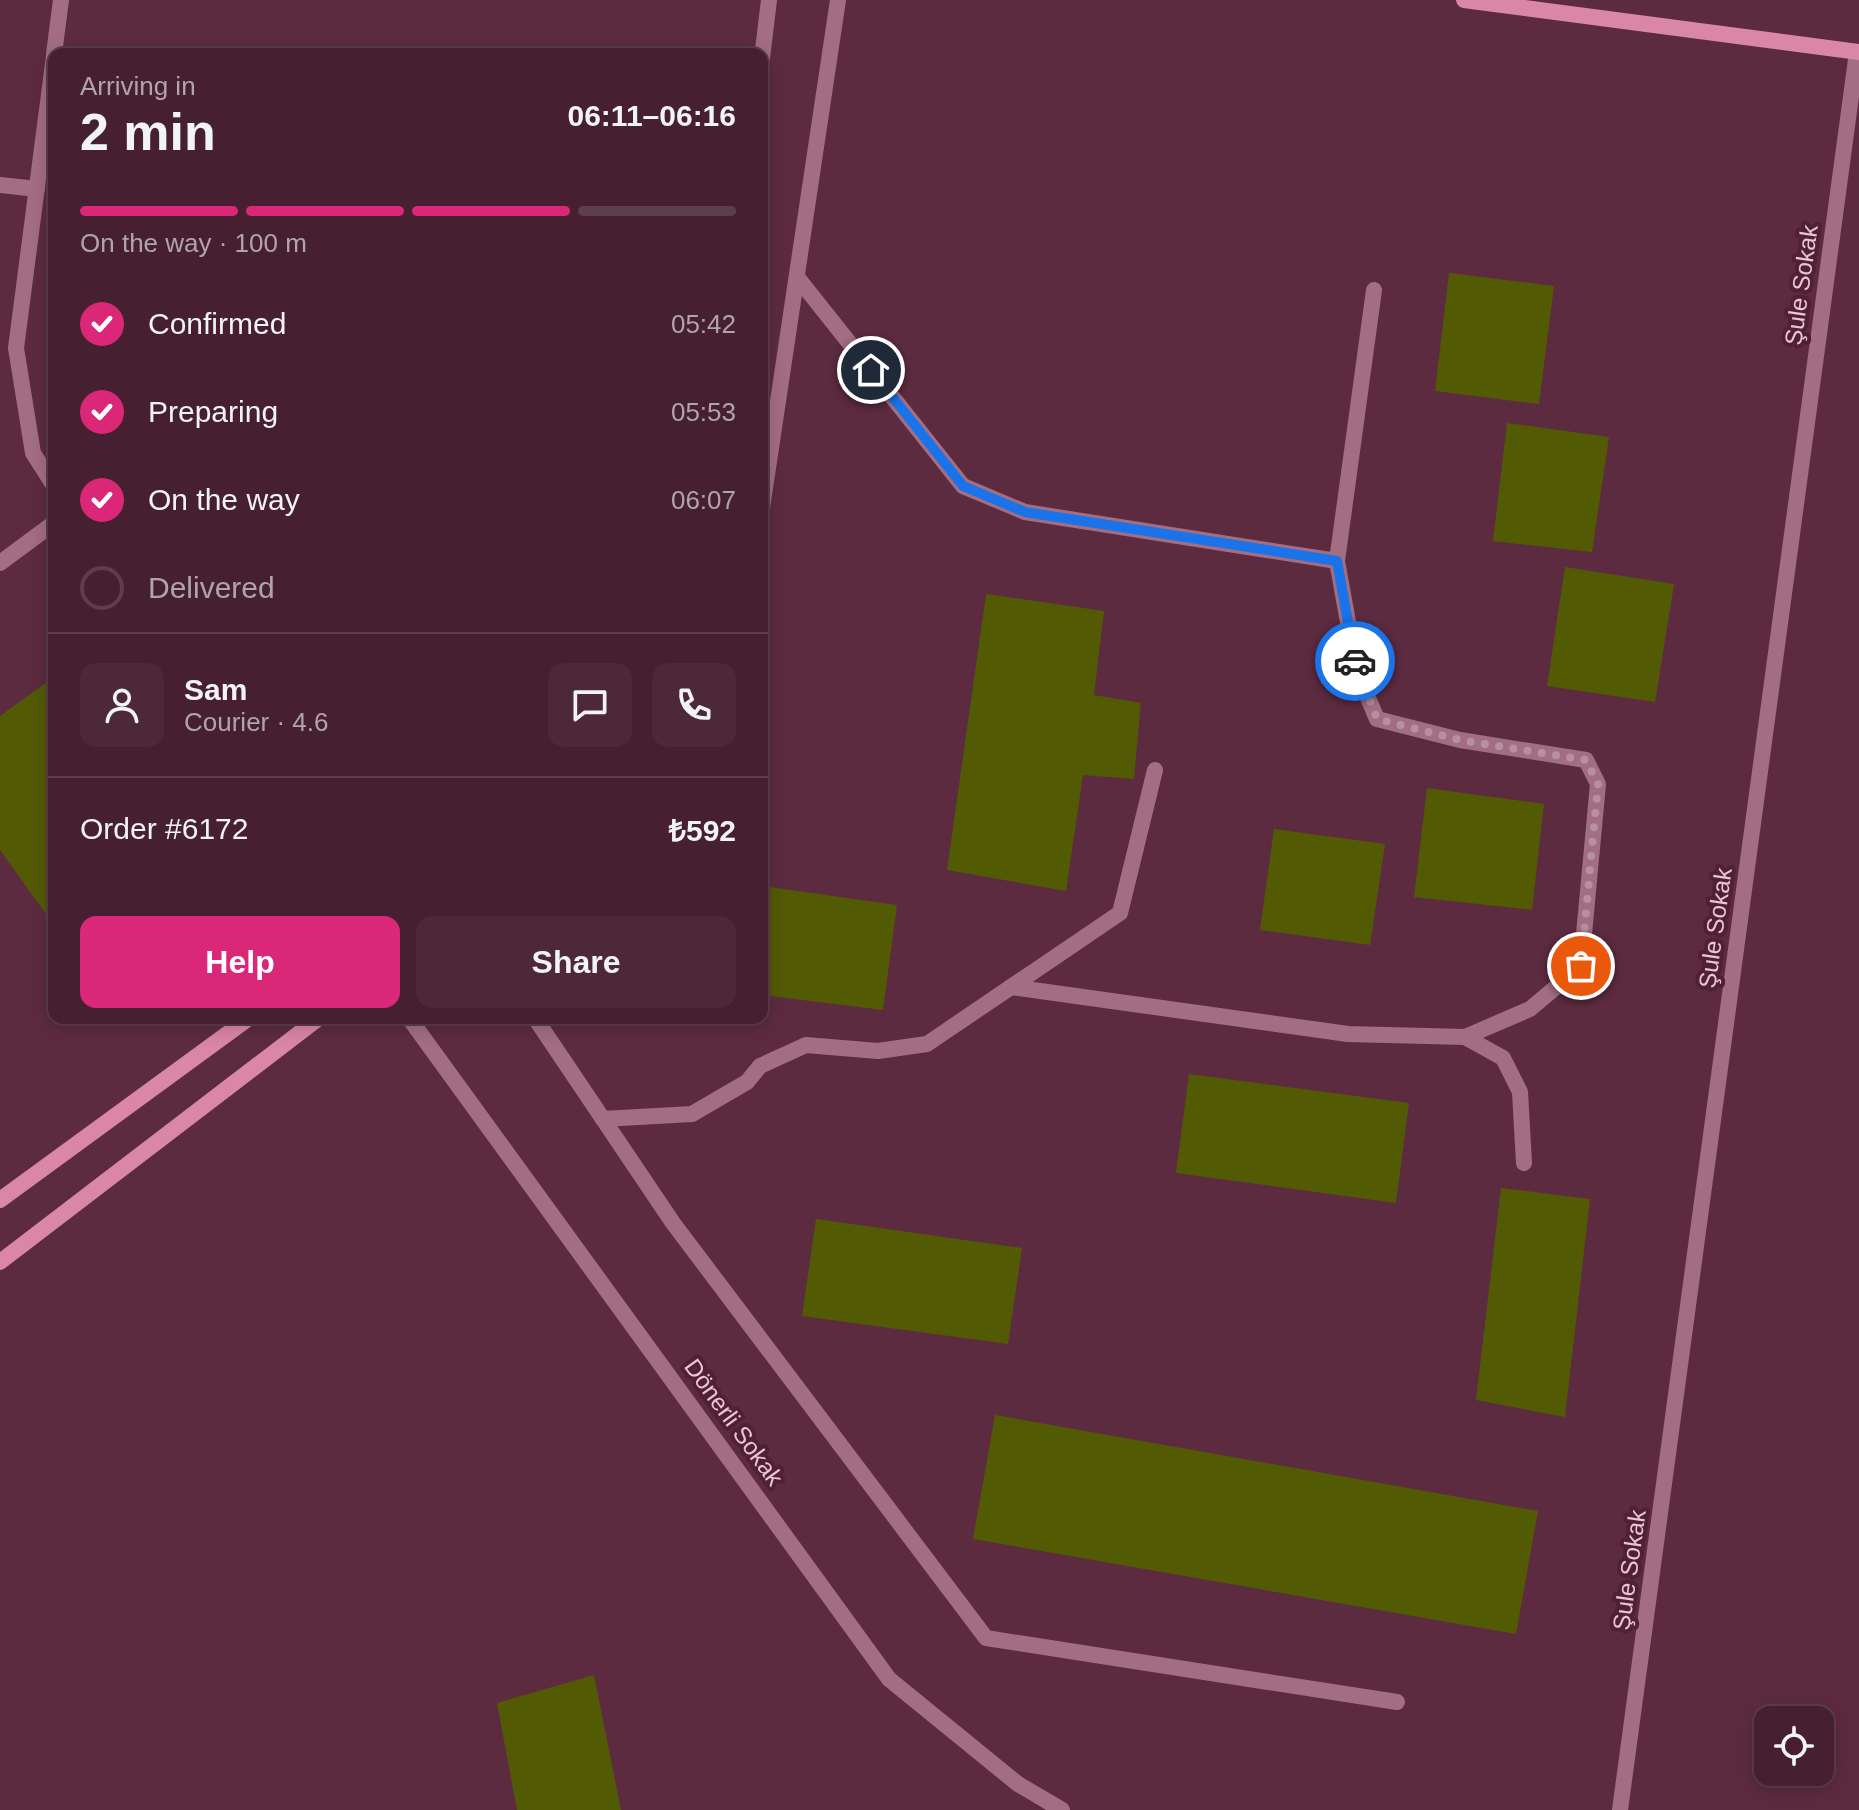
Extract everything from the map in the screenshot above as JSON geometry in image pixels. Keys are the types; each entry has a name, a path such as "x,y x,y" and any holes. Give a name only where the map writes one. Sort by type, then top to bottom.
{"main road":[{"path":"1464,0 1858,52"},
{"path":"0,1200 241,1024"},
{"path":"0,1262 311,1024"}],"street":[{"path":"55,48 61,0"},
{"path":"763,48 769,0"},
{"path":"768,468 838,0"},
{"name":"Şule Sokak","path":"1620,1810 1858,52"},
{"path":"48,102 16,348 33,453 48,477"},
{"path":"0,185 37,189"},
{"path":"797,277 963,486 1025,512 1337,561"},
{"path":"1011,987 1348,1034 1465,1037 1530,1009 1581,966 1598,784 1586,760 1460,740 1377,719 1357,672 1337,561 1374,290"},
{"path":"0,563 48,527"},
{"path":"603,1119 692,1114 747,1082 760,1066 806,1045 878,1051 927,1044 1120,913 1155,770"},
{"name":"Dönerli Sokak","path":"413,1024 889,1679 1018,1784 1062,1810"},
{"path":"539,1024 673,1223 986,1638 1397,1702"},
{"path":"1465,1037 1503,1058 1520,1092 1524,1163"}],"building":[{"path":"1449,273 1554,286 1539,404 1435,391"},
{"path":"1507,423 1609,437 1592,552 1493,541"},
{"path":"1565,567 1674,584 1655,702 1547,686"},
{"path":"986,594 1104,611 1094,695 1141,703 1134,779 1083,775 1066,891 947,870"},
{"path":"48,681 46,914 0,850 0,716"},
{"path":"1427,788 1544,804 1532,910 1414,897"},
{"path":"1274,829 1385,844 1370,945 1260,930"},
{"path":"768,887 897,905 883,1010 768,996"},
{"path":"1189,1074 1409,1103 1396,1203 1176,1173"},
{"path":"1501,1188 1590,1199 1565,1417 1476,1400"},
{"path":"816,1219 1022,1248 1008,1344 802,1316"},
{"path":"995,1415 1538,1511 1516,1634 973,1539"},
{"path":"594,1675 621,1810 517,1810 497,1703"}],"way so far":[{"path":"1355,661 1377,719 1460,740 1586,760 1598,784 1581,966"}],"route":[{"path":"871,370 963,486 1025,512 1337,561 1355,661"}]}
